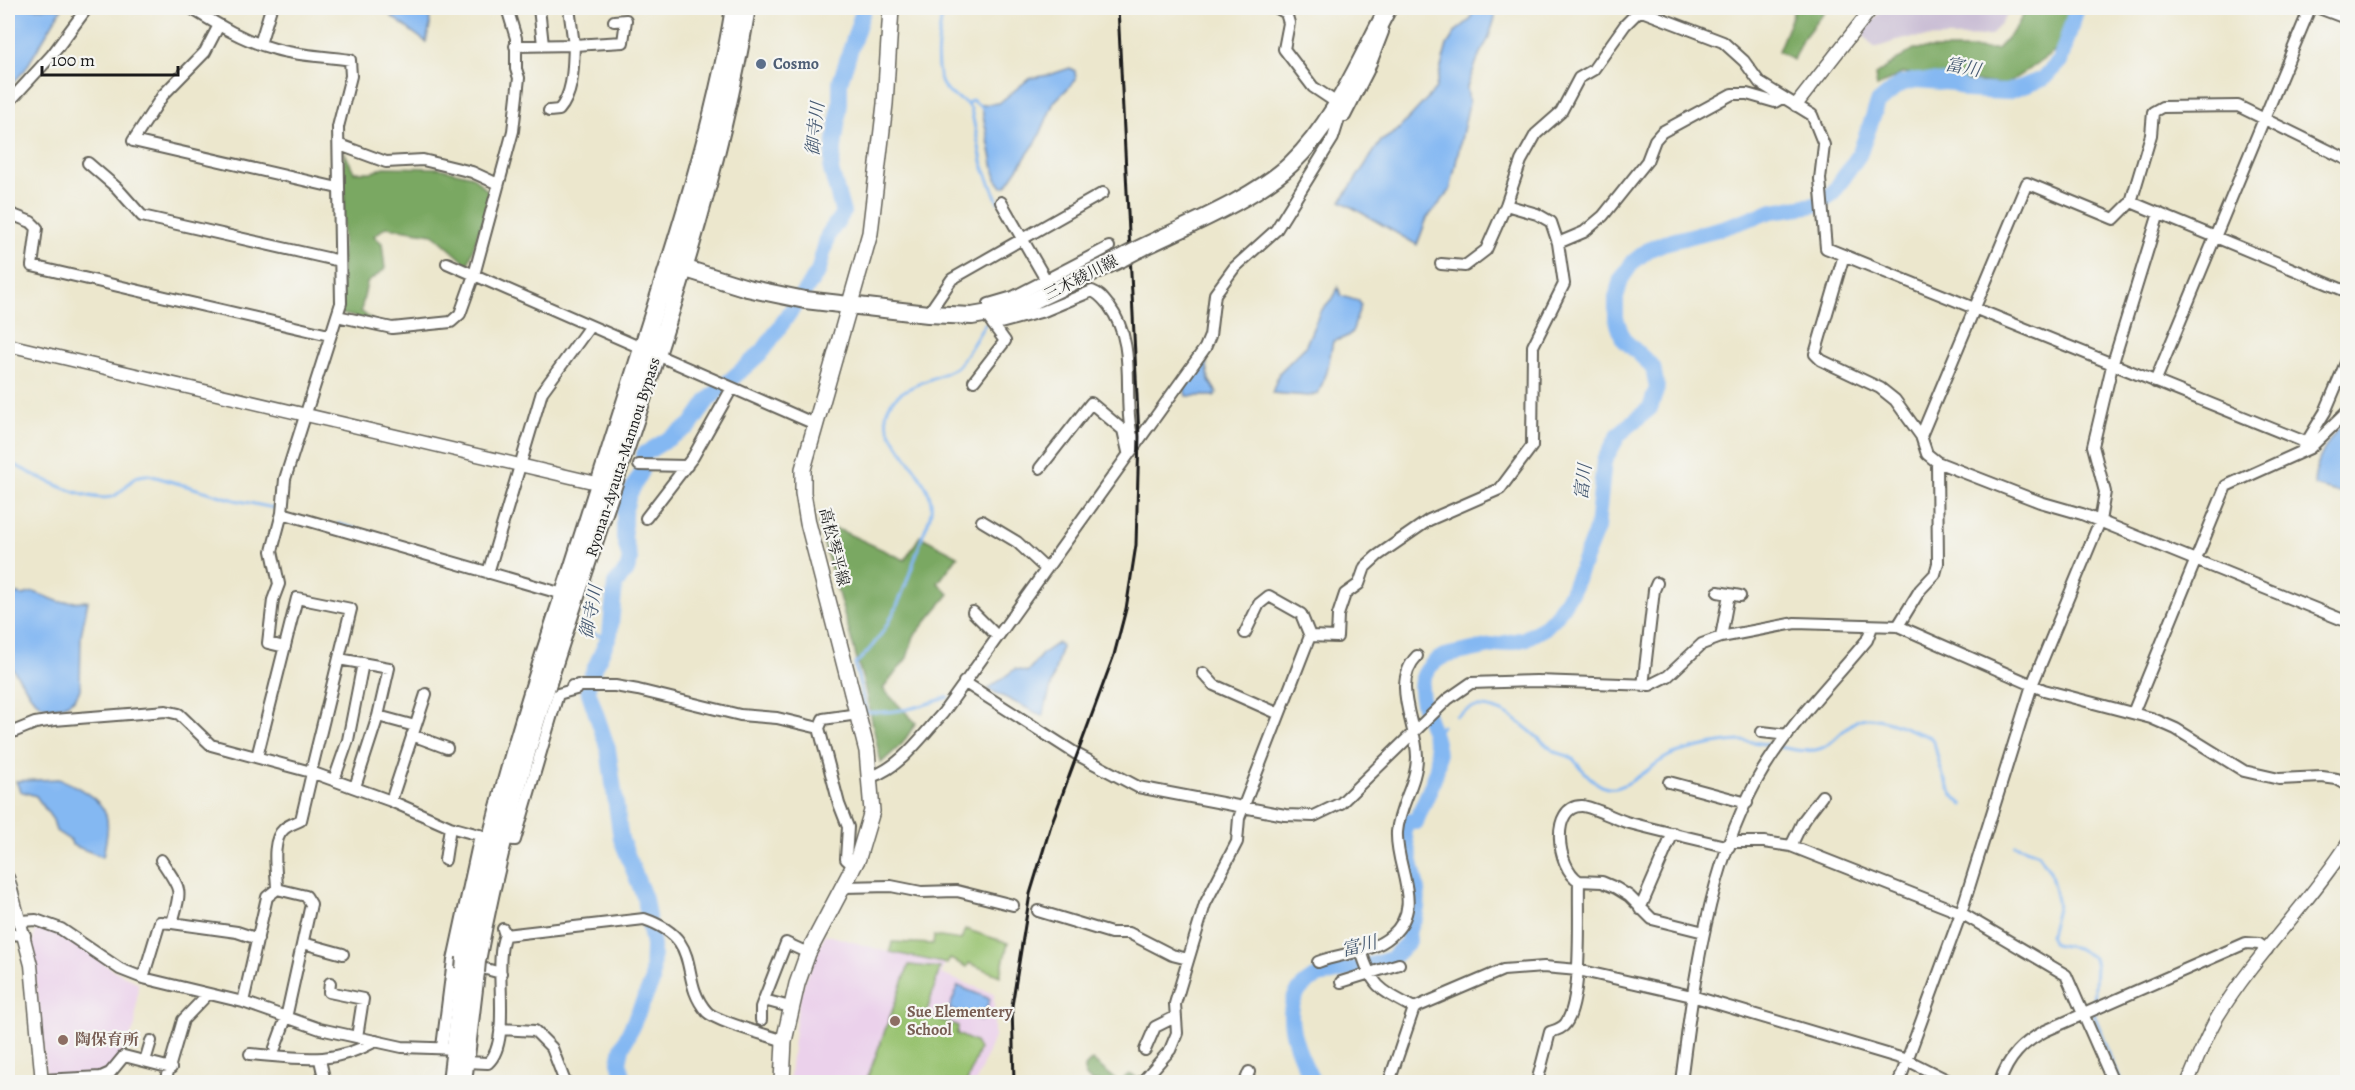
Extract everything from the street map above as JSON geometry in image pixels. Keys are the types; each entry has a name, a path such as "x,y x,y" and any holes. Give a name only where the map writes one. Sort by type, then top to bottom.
{"main road":[{"name":"Ryonan-Ayauta-Mannou Bypass","path":"676,266 715,106 734,8"},
{"name":"Ryonan-Ayauta-Mannou Bypass","path":"491,837 547,687 606,486 727,108 747,8"},
{"name":"高松琴平線","path":"782,1083 784,1041 790,1007 808,953 854,866 870,826 871,777 858,714 808,523 803,493 803,470 870,233 884,114 891,8"},
{"name":"三木綾川線","path":"676,266 747,288 798,299 928,314 990,318 1018,308 1040,299 1115,252 1139,249 1269,182 1292,164 1328,132 1337,103 1390,8"},
{"name":"Ryonan-Ayauta-Mannou Bypass","path":"451,1083 457,1052 467,964 491,837 529,699 563,594 606,486"},
{"name":"Ryonan-Ayauta-Mannou Bypass","path":"457,1052 463,1083"}],"street":[{"path":"8,103 52,55 87,8"},
{"path":"191,8 218,27 278,50 350,60 351,76 338,127 340,303 285,479 282,513 272,551 279,584 273,600 268,643 285,647"},
{"path":"260,44 271,8"},
{"path":"337,316 392,328 451,322 460,314 474,275 513,131 519,78 516,69 516,38 507,8"},
{"path":"538,8 543,45"},
{"path":"549,111 559,110 566,103 570,90 574,45 569,8"},
{"path":"1278,8 1286,13 1289,23 1284,49 1313,87 1337,103"},
{"path":"871,777 888,771 903,758 943,713 1131,448 1205,348 1210,336 1215,294 1222,283 1276,230 1328,132 1368,71 1390,8"},
{"path":"1441,264 1465,266 1476,260 1486,250 1506,205 1521,161 1536,134 1561,112 1579,78 1593,70 1639,8 1723,42 1744,61 1760,83 1812,115 1824,145 1820,179 1826,248 2155,382 2304,447 2310,448 2348,411"},
{"path":"1796,105 1872,8"},
{"path":"2155,382 2310,8"},
{"path":"2319,8 2348,19"},
{"path":"515,46 623,42 626,20 614,21"},
{"path":"218,27 205,52 163,95 133,141 145,146 338,188"},
{"path":"1328,132 1350,79"},
{"path":"1558,243 1584,232 1603,216 1647,160 1655,140 1662,132 1731,94 1747,94 1775,102 1782,98"},
{"path":"1922,436 2027,183 2114,219 2132,202 2151,135 2153,112 2162,107 2238,106 2348,160"},
{"path":"340,145 386,162 423,160 472,172 498,184"},
{"path":"88,163 117,188 142,216 340,261"},
{"path":"928,314 952,279 1103,193"},
{"path":"1001,202 1046,280"},
{"path":"2132,202 2348,292"},
{"path":"1310,636 1337,637 1338,615 1345,594 1359,584 1365,567 1371,561 1429,520 1500,489 1532,446 1533,346 1564,284 1558,243 1551,222 1537,214 1506,205"},
{"path":"8,213 31,222 37,228 32,266 329,335"},
{"path":"1899,1083 1961,913 2032,685 2100,521 2105,492 2092,446 2112,366 2159,213"},
{"path":"974,381 1005,341 990,318 989,304 1013,297 1046,280 1115,252"},
{"path":"1844,255 1815,354 1821,360 1880,388 1895,400 1922,436 1927,454 1937,462 2040,502 2100,521 2348,622"},
{"path":"447,263 815,424"},
{"path":"990,318 1044,311 1089,287 1100,294 1120,321 1127,357 1131,448"},
{"path":"489,570 542,392 590,326"},
{"path":"8,345 606,486"},
{"path":"2133,713 2226,486 2304,447 2325,412 2348,358"},
{"path":"646,518 687,466 728,387"},
{"path":"1040,468 1091,403 1123,430 1131,448"},
{"path":"1898,626 1920,590 1935,574 1938,563 1937,462"},
{"path":"642,465 687,466"},
{"path":"282,513 489,570 563,594"},
{"path":"982,521 1017,542 1046,569"},
{"path":"1643,686 1654,590 1657,583"},
{"path":"1721,637 1723,593 1740,596"},
{"path":"1142,1083 1170,1050 1177,1033 1175,1004 1205,904 1236,842 1236,829 1243,806 1277,713 1310,636 1300,614 1269,596 1259,604 1245,633"},
{"path":"257,757 297,598 351,609 301,820 285,827 276,843 277,889"},
{"path":"973,612 997,636"},
{"path":"964,682 1119,779 1159,793 1303,817 1329,811 1341,803 1456,692 1478,682 1650,686 1668,676 1702,645 1721,637 1795,623 1898,626 2032,685 2133,713 2176,729 2244,771 2279,779 2337,779 2348,785"},
{"path":"1681,1083 1692,996 1704,932 1730,844 1747,803 1757,780 1782,743 1867,640 1872,627"},
{"path":"1318,962 1381,944 1401,925 1407,911 1408,887 1398,850 1397,832 1415,772 1417,757 1403,684 1409,665 1417,656"},
{"path":"339,659 389,668 378,716 355,787"},
{"path":"334,780 348,740 363,663"},
{"path":"1203,674 1214,685 1277,713"},
{"path":"547,687 556,690 585,686 615,686 740,715 777,718 819,728"},
{"path":"8,734 35,723 54,720 166,711 179,714 211,746 312,772 391,801 450,827 515,840 558,694 585,686"},
{"path":"391,801 426,694"},
{"path":"854,866 846,859 848,828 838,804 819,728 823,719 858,714"},
{"path":"378,716 447,748"},
{"path":"1762,732 1782,743"},
{"path":"1669,783 1747,803"},
{"path":"1791,846 1803,821 1822,796"},
{"path":"1704,932 1652,919 1629,896 1616,888 1602,882 1579,881 1574,878 1559,849 1562,824 1573,809 1582,806 1626,822 1730,844 1764,842 1791,846 1961,913 2066,975 2090,1012 2113,1083"},
{"path":"445,860 450,827"},
{"path":"1640,909 1673,833"},
{"path":"457,1052 467,964 491,837"},
{"path":"2188,1083 2218,1016 2348,843"},
{"path":"161,860 180,889 180,899 172,923"},
{"path":"8,878 31,964 42,1081 101,1077 110,1073 124,1056 171,1068"},
{"path":"1537,1083 1550,1032 1561,1029 1567,1022 1578,970 1579,881"},
{"path":"843,887 891,886 921,892 957,891 1012,905"},
{"path":"243,1002 267,897 277,889"},
{"path":"275,1048 286,1018 311,900 306,896 277,889"},
{"path":"1038,911 1111,933 1129,933 1172,955 1188,959"},
{"path":"21,921 36,920 61,930 120,969 143,978 243,1002 286,1018 357,1037 421,1049 457,1052 488,1064 491,1061 500,1029 504,932 648,921 681,944 690,960 695,995 709,1014 784,1041"},
{"path":"143,978 160,922 237,932 258,939"},
{"path":"8,934 25,935"},
{"path":"303,943 343,954"},
{"path":"761,1020 764,999 786,943 808,953"},
{"path":"2000,1083 2004,1070 2021,1046 2038,1034 2246,943 2259,944 2267,950"},
{"path":"1362,951 1367,972 1384,992 1414,1008"},
{"path":"467,964 501,973"},
{"path":"1341,982 1367,972 1386,970 1399,964"},
{"path":"1389,1083 1414,1008 1503,970 1544,967 1578,970 1692,996 1907,1060 1951,1083"},
{"path":"330,983 329,992 363,999 357,1037"},
{"path":"165,1083 183,1020 208,994"},
{"path":"764,999 790,1007"},
{"path":"1145,1050 1155,1027 1175,1017"},
{"path":"500,1029 535,1031 552,1048 565,1083"},
{"path":"145,1061 151,1041"},
{"path":"250,1054 298,1060 320,1060 357,1052 376,1041"},
{"path":"320,1060 326,1083"}],"shaded area":[{"path":"1883,8 2013,8 1991,36 1905,38 1875,48 1862,34"},
{"path":"36,926 71,938 110,968 138,983 135,1026 123,1053 108,1070 99,1074 51,1076 46,1072 32,946"},
{"name":"Sue Elementery School","path":"825,934 881,950 945,964 941,974 994,994 994,1037 976,1082 789,1082 798,1005 804,982"}],"green space":[{"path":"1793,8 1827,8 1802,40 1793,60 1778,51 1793,14"},
{"path":"2027,8 2070,8 2056,51 2005,85 1903,73 1877,87 1875,75 1914,49 1997,49 2015,29"},
{"path":"344,151 354,172 373,172 384,167 439,168 472,176 491,194 468,265 433,234 386,227 374,236 382,243 385,269 367,283 361,311 373,321 341,314"},
{"path":"818,523 842,531 905,560 920,536 958,556 938,583 949,594 914,636 907,658 883,689 916,723 902,744 881,763 864,684"},
{"path":"965,929 1008,943 1000,976 969,963 967,967 950,959 947,964 890,952 892,942 933,944 934,936 961,940"},
{"path":"909,965 940,968 926,1015 958,1026 957,1034 975,1042 979,1049 967,1082 866,1082"},
{"path":"1092,1060 1119,1082 1092,1082 1085,1076 1085,1067"},
{"path":"1129,1074 1141,1079 1138,1082 1119,1082"}],"water":[{"path":"8,8 62,8 25,70 8,88"},
{"path":"390,8 429,8 430,26 426,42 391,16"},
{"path":"1474,8 1494,8 1495,18 1467,87 1469,103 1450,191 1427,218 1417,245 1341,201 1381,141 1397,131 1435,90 1447,45 1456,31 1470,20"},
{"path":"1070,68 1075,71 1076,80 1054,102 1038,139 1006,186 1002,187 996,179 981,105 999,103 1030,78"},
{"path":"1338,287 1341,296 1359,301 1361,306 1351,333 1342,339 1333,341 1327,372 1318,394 1308,396 1272,393 1279,373 1305,347 1320,312 1335,295"},
{"path":"1206,356 1209,380 1217,393 1214,396 1186,396 1184,388"},
{"path":"2347,419 2347,495 2315,486 2315,477 2316,468 2324,450"},
{"path":"8,592 23,595 34,592 60,602 88,601 81,635 80,689 70,702 53,708 37,702 8,664"},
{"path":"1058,643 1061,645 1060,652 1043,716 988,689 1015,669 1027,672 1043,653"},
{"path":"59,779 86,793 103,809 108,825 103,857 72,845 71,841 56,831 53,820 36,796 20,791 16,781"},
{"path":"958,986 990,999 981,1021 949,1009"}],"waterway":[{"name":"御寺川","path":"625,1082 619,1062 622,1048 652,982 653,946 645,899 621,839 608,749 588,690 589,681 610,634 615,584 627,570 630,559 624,538 624,513 629,495 641,473 644,454 691,425 708,400 763,351 818,272 828,235 843,213 831,170 840,103 840,82 864,8"},
{"path":"943,8 937,60 938,71 945,89 965,102 971,109 983,166 998,202"},
{"name":"富川","path":"1313,1082 1295,1040 1291,1010 1295,997 1304,985 1319,976 1391,959 1409,941 1408,931 1417,907 1417,894 1404,831 1406,821 1416,822 1432,784 1438,760 1437,746 1423,705 1421,691 1423,679 1430,667 1444,656 1524,639 1544,628 1556,616 1572,591 1597,528 1604,461 1619,434 1650,408 1657,388 1653,367 1623,339 1616,318 1616,298 1621,279 1633,262 1648,250 1664,243 1722,228 1772,211 1815,205 1833,193 1859,155 1878,103 1900,84 1917,80 1954,83 1967,90 2007,92 2043,79 2060,61 2077,8"},
{"path":"968,103 972,100 983,108"},
{"path":"948,697 908,709 866,712 855,664 879,637 897,605 911,572 931,511 928,491 890,431 886,420 887,410 898,395 955,368 985,324"},
{"path":"8,461 62,487 93,497 106,498 116,495 138,476 149,475 235,500 279,509"},
{"path":"338,524 389,538"},
{"path":"578,629 608,638"},
{"path":"1456,716 1474,707 1499,711 1518,722 1554,751 1572,758 1595,782 1612,788 1631,782 1668,756 1676,753 1735,741 1797,750 1815,750 1829,744 1854,722 1861,719 1877,719 1930,737 1934,742 1947,784 1956,799 1963,805"},
{"path":"1435,735 1442,726"},
{"path":"2015,845 2039,854 2050,871 2058,904 2050,935 2054,944 2077,948 2094,958 2096,966 2094,1005"},
{"path":"2093,1012 2121,1082"}],"railway":[{"path":"1014,1082 1012,1006 1030,894 1051,825 1114,655 1126,609 1136,545 1139,437 1118,8"}],"place":[{"name":"Cosmo","path":"761,64"},
{"name":"Sue Elementery School","path":"895,1021"},
{"name":"陶保育所","path":"63,1040"}]}
